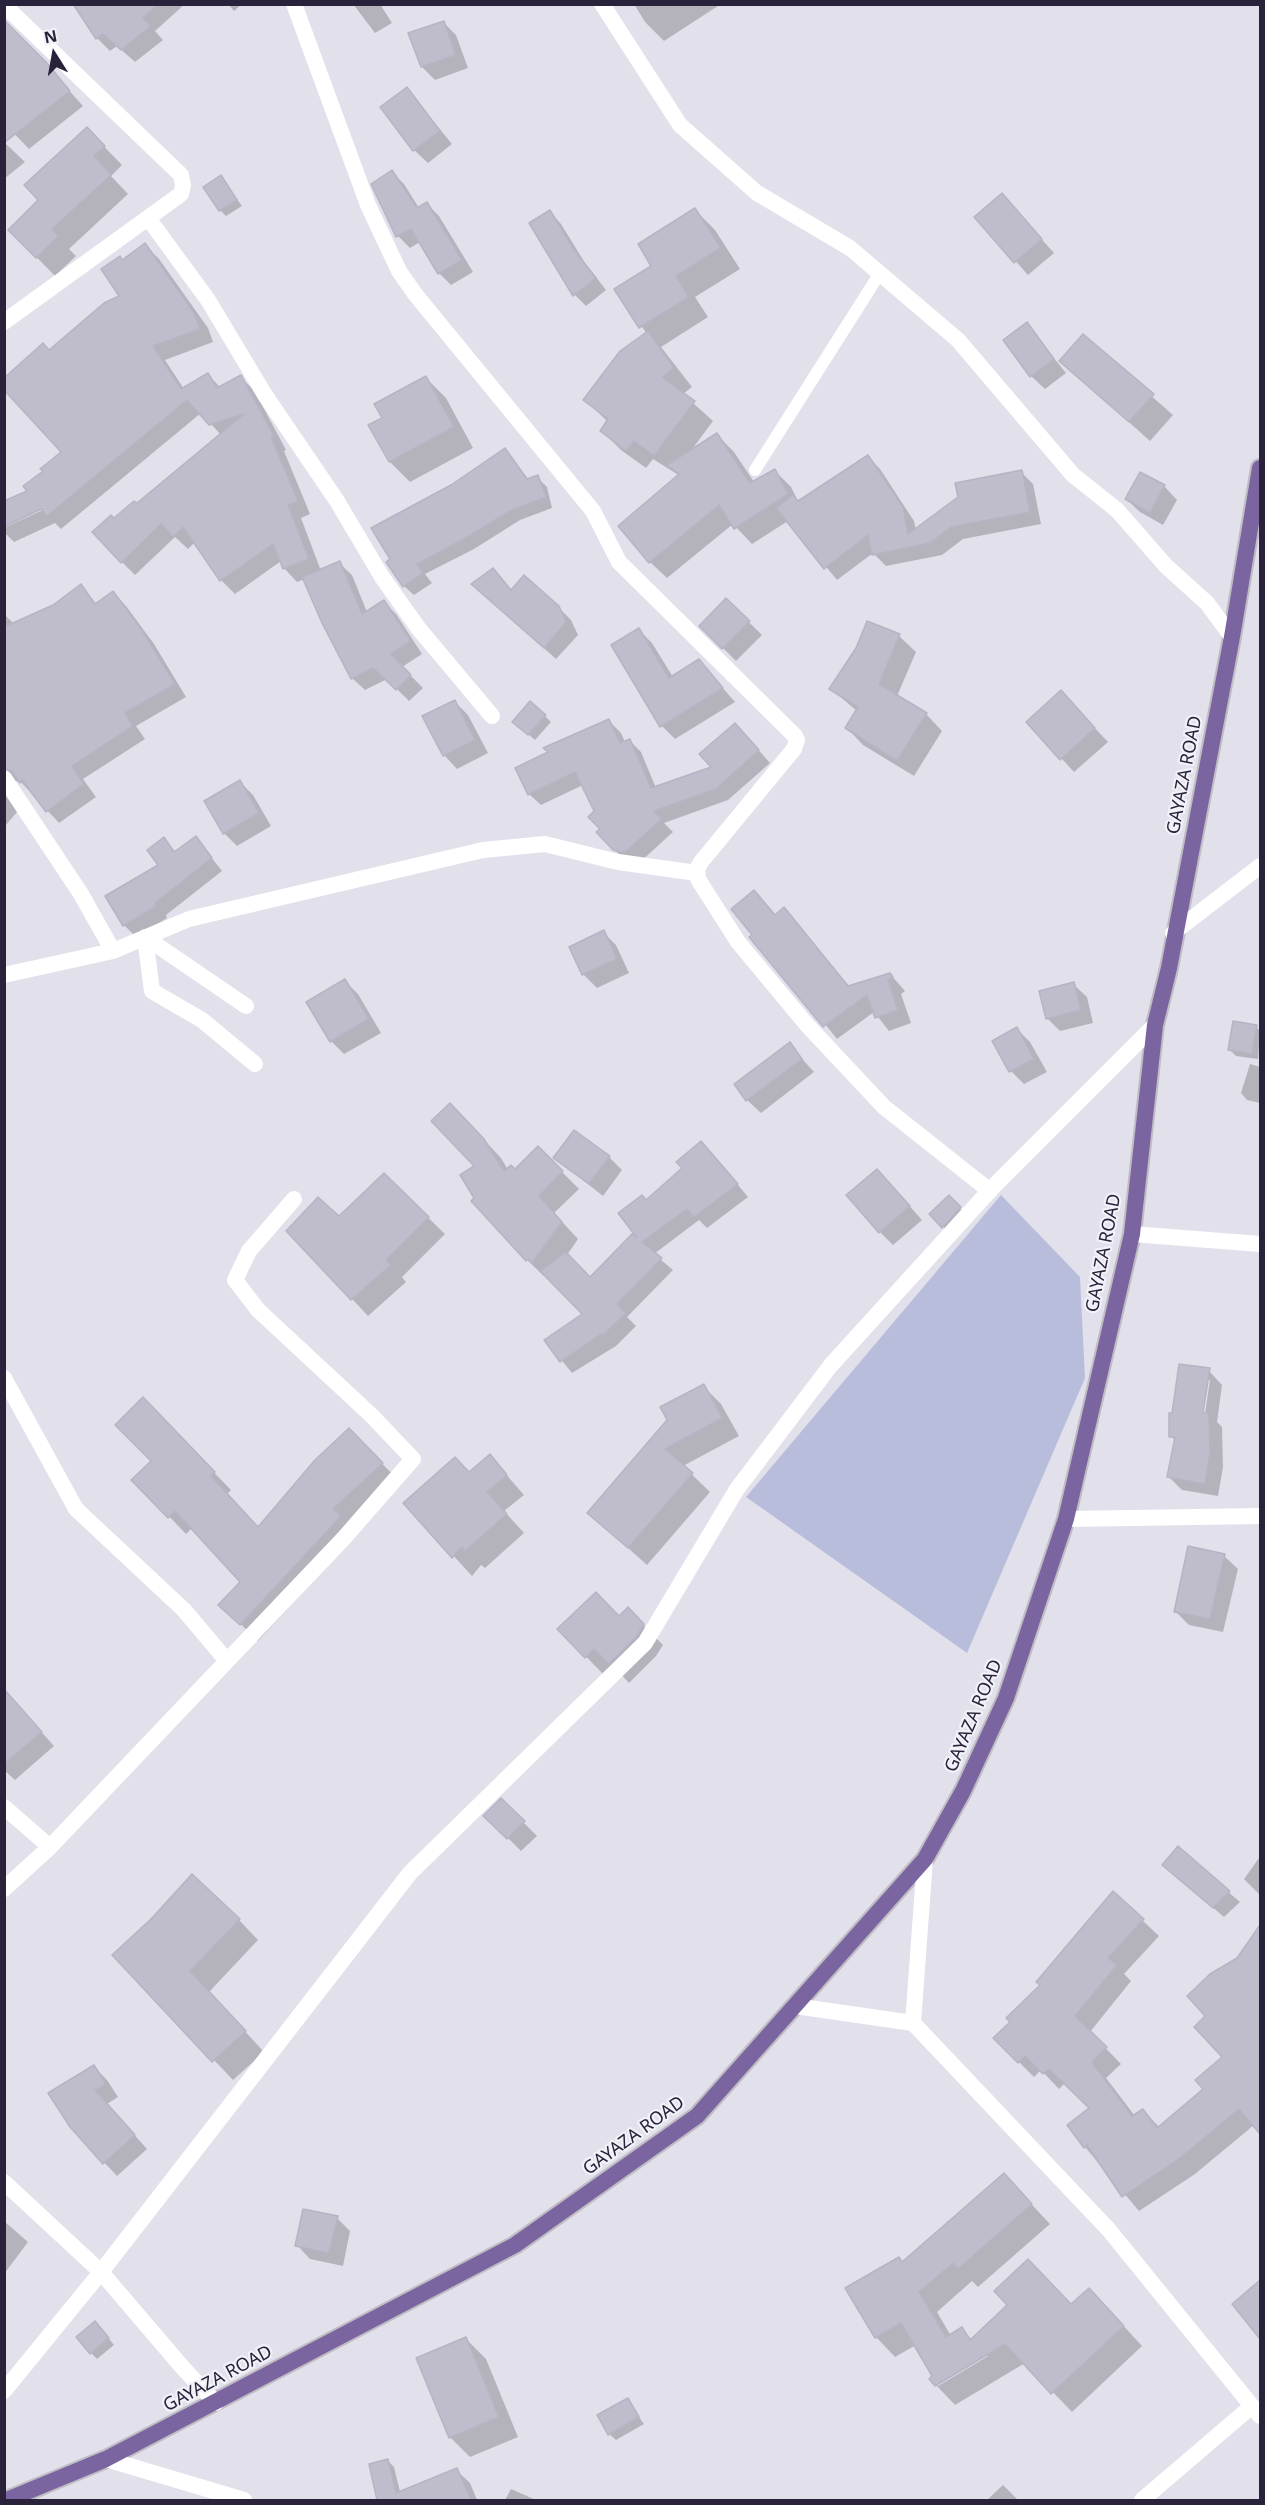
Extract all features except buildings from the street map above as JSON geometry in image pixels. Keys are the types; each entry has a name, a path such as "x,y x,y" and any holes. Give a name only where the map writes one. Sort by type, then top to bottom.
{"main road":[{"name":"GAYAZA ROAD","path":"7,2500 106,2459 514,2245 697,2116 925,1859 963,1791 1006,1698 1066,1519 1132,1234 1155,1025 1232,637 1260,468"}],"street":[{"path":"294,4 368,205 399,271 415,294 593,512 619,562 797,740 794,749 701,862 697,873"},
{"path":"602,4 680,125 757,193 850,248 958,340 1073,475 1117,510 1166,566 1207,603 1232,637"},
{"path":"4,5 181,175 183,185 180,194 4,322"},
{"path":"148,218 208,300 265,395 337,501 382,577 419,629 492,716"},
{"path":"4,778 81,894 113,951"},
{"path":"4,975 113,951 189,919 483,850 545,844 618,862 697,873"},
{"path":"1173,933 1260,866"},
{"path":"697,873 738,942 807,1025 884,1107 990,1191"},
{"path":"145,937 246,1006"},
{"path":"145,937 152,991 202,1020 255,1064"},
{"path":"4,2391 101,2272 410,1873 645,1643 737,1489 831,1365 990,1191 1155,1025"},
{"path":"4,1889 50,1847 344,1538 413,1459 371,1415 258,1310 235,1280 249,1251 294,1199"},
{"path":"1132,1234 1260,1244"},
{"path":"4,1377 76,1509 184,1610 227,1661"},
{"path":"1066,1519 1260,1516"},
{"path":"4,1807 50,1847"},
{"path":"913,2023 925,1859"},
{"path":"795,2006 913,2023 1109,2230 1256,2411 1142,2500"},
{"path":"4,2182 101,2272 216,2403"},
{"path":"106,2459 244,2500"}],"lane":[{"path":"755,470 880,273"}],"shaded area":[{"path":"1001,1195 1080,1277 1085,1378 967,1653 746,1497"}]}
